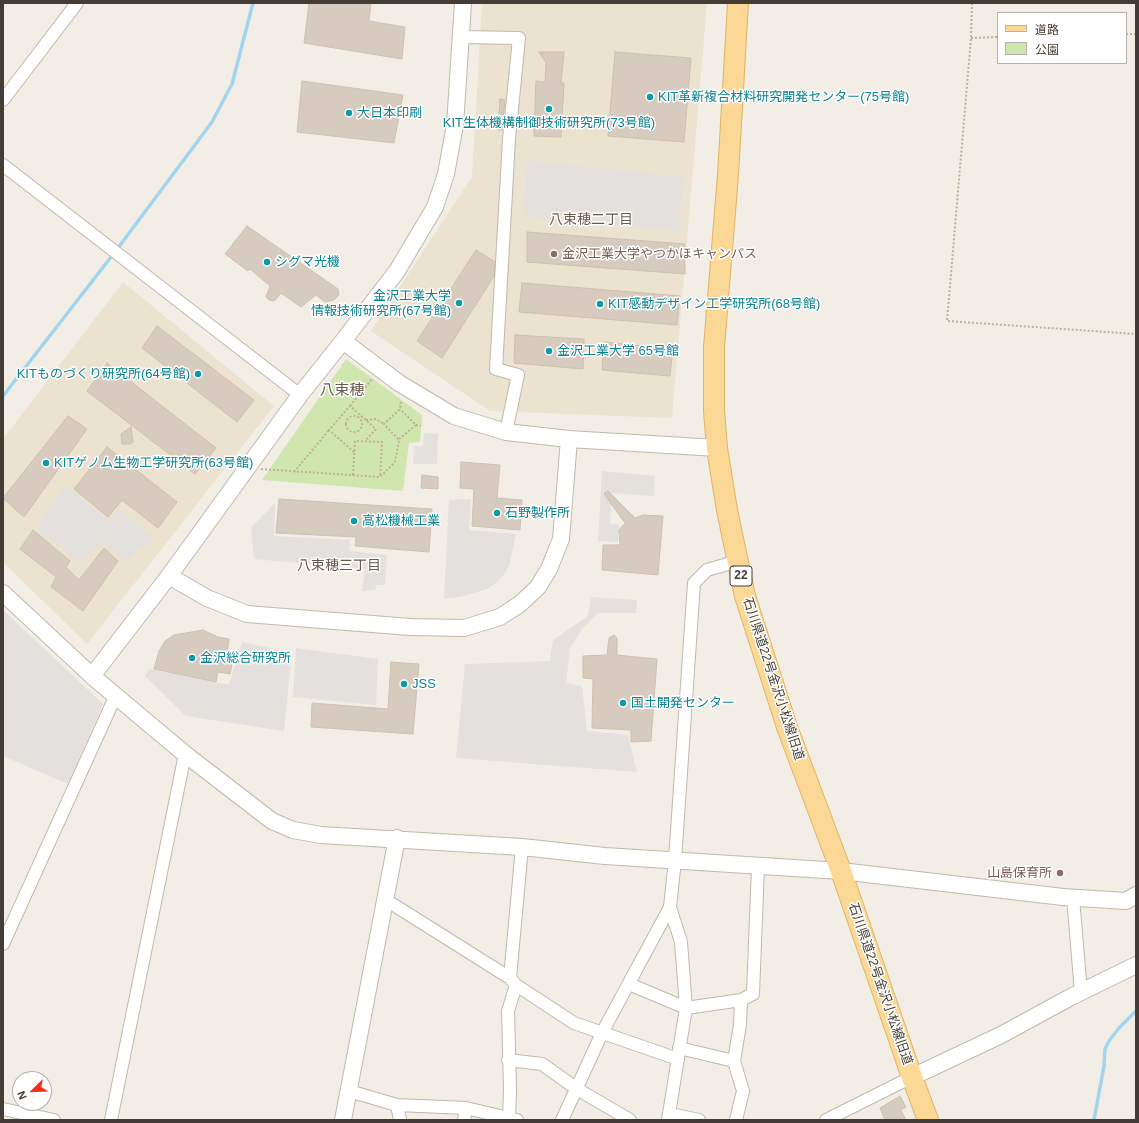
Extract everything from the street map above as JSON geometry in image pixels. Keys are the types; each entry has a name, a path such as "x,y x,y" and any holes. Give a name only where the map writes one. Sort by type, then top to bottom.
{"main road":[{"name":"石川県道22号金沢小松線旧道","path":"738,3 728,175 714,347 714,411 717,448 727,510 745,596 787,727 841,871 928,1120"}],"street":[{"path":"3,100 77,3"},
{"path":"92,676 168,576 300,394 397,271 435,207 446,174 455,125 463,3"},
{"path":"461,37 518,38 509,139 496,369 518,374 506,432"},
{"path":"3,165 300,394"},
{"path":"343,341 399,383 454,416 506,432 570,439 717,448"},
{"path":"168,576 208,598 246,614 418,628 464,628 500,617 520,604 538,587 549,569 561,540 570,439"},
{"path":"562,1120 602,1033 670,906 675,860 694,583 707,570 738,561"},
{"path":"3,593 92,676 185,754 272,821 293,830 322,834 522,847 605,856 758,867 841,871 1073,898 1126,901 1136,895"},
{"path":"3,944 116,695"},
{"path":"111,1120 185,754"},
{"path":"343,1120 397,838"},
{"path":"349,1091 397,1105 466,1108 512,1119 508,1060 508,1011 513,981 522,847"},
{"path":"629,984 686,1008 742,1000 753,994 758,867"},
{"path":"1073,898 1081,992"},
{"path":"386,900 574,1022 602,1033 679,1054 734,1061"},
{"path":"670,906 682,942 686,1008 669,1117 700,1120"},
{"path":"826,1120 1001,1035 1081,992 1136,965"},
{"path":"736,1120 742,1091 734,1061 740,1025 742,1000"},
{"path":"508,1060 542,1064 577,1089 630,1120"},
{"path":"397,1105 400,1120"},
{"path":"464,1120 466,1108"},
{"path":"3,1109 54,1120"}],"path":[{"path":"972,3 971,38 947,321 1136,334"},
{"path":"971,38 997,37"},
{"path":"294,472 372,379"},
{"path":"384,424 400,409 401,401"},
{"path":"350,406 376,429 365,441"},
{"path":"400,409 416,425 421,426"},
{"path":"355,415 360,418 362,426 359,430 351,432 346,426 346,421 350,416 355,415"},
{"path":"366,420 376,419 384,424 399,440"},
{"path":"249,466 264,470 380,477 395,462 399,440 416,425"},
{"path":"329,430 354,452"},
{"path":"353,476 354,441 365,441 382,442 380,477"}],"shaded area":[{"name":"金沢工業大学やつかほキャンパス","path":"482,3 707,3 672,418 490,411 371,331 472,177"},
{"path":"527,161 683,177 679,231 525,216"},
{"path":"123,282 274,406 87,644 3,562 3,439"},
{"path":"424,433 438,434 437,464 413,464 414,446 423,446"},
{"path":"602,471 655,476 654,496 612,493 610,524 619,524 618,542 598,541"},
{"path":"65,486 109,521 118,509 153,538 126,561 101,541 79,563 37,527"},
{"path":"471,499 469,530 516,534 509,566 501,579 487,589 460,597 444,599 449,500"},
{"path":"275,503 274,536 350,540 349,551 387,555 385,585 377,585 375,590 362,591 365,569 254,559 251,527"},
{"path":"591,597 637,600 636,613 598,613 582,629 570,648 566,683 582,686 587,731 628,735 637,772 456,758 465,664 550,661 553,640 588,616"},
{"path":"3,610 103,704 68,784 3,756"},
{"path":"242,642 292,653 284,731 186,716 145,676 149,669 229,685"},
{"path":"296,648 378,659 376,705 293,697"}],"green space":[{"path":"346,359 422,415 420,442 409,443 403,491 262,480"}],"building":[{"path":"309,3 371,3 369,21 405,27 402,59 304,43"},
{"name":"KIT生体機構制御技術研究所(73号館)","path":"539,52 564,52 561,83 564,83 561,137 534,136 536,81 545,82 546,63"},
{"name":"KIT革新複合材料研究開発センター(75号館)","path":"615,52 691,58 684,142 608,136"},
{"name":"大日本印刷","path":"302,81 403,95 394,143 297,132"},
{"path":"500,99 505,100 502,130 498,130"},
{"name":"シグマ光機","path":"247,226 338,289 339,295 334,300 325,302 316,295 301,307 281,293 274,301 269,300 266,297 270,286 250,269 248,271 225,254"},
{"path":"527,232 685,244 685,274 527,262"},
{"name":"金沢工業大学 情報技術研究所(67号館)","path":"476,250 495,262 494,276 442,358 417,341"},
{"name":"KIT感動デザイン工学研究所(68号館)","path":"522,283 680,296 677,325 519,312"},
{"name":"KITものづくり研究所(64号館)","path":"157,326 254,400 237,422 142,348"},
{"name":"金沢工業大学 65号館","path":"515,335 584,339 583,369 514,363"},
{"path":"604,342 673,349 670,376 602,370"},
{"path":"107,363 216,448 195,474 87,391"},
{"name":"KITゲノム生物工学研究所(63号館)","path":"68,416 87,429 24,517 3,498"},
{"path":"131,427 133,442 130,444 122,444 121,434"},
{"path":"107,447 177,502 158,528 122,500 108,517 74,489"},
{"path":"461,462 500,465 497,498 522,500 520,530 472,526 474,489 460,488"},
{"path":"422,475 438,477 438,489 421,488"},
{"path":"608,491 635,518 643,515 663,516 658,575 602,570 603,545 620,545 619,530 625,523 604,494"},
{"name":"高松機械工業","path":"279,499 432,509 429,552 355,546 356,537 276,533"},
{"path":"33,530 70,561 66,567 79,580 104,548 118,561 83,611 51,587 56,577 20,549"},
{"name":"金沢総合研究所","path":"203,630 218,637 229,639 226,664 232,665 230,674 218,672 216,682 154,669 159,651 165,641 174,635"},
{"name":"国土開発センター","path":"614,635 617,638 617,655 657,659 651,741 631,742 631,730 592,728 593,679 583,678 583,656 607,655 609,638"},
{"name":"JSS","path":"391,662 419,664 413,734 311,727 312,703 388,709"},
{"path":"900,1096 906,1107 901,1110 906,1120 885,1120 880,1108"}],"waterway":[{"path":"3,396 118,248 212,122 232,84 253,3"},
{"path":"1094,1120 1104,1066 1105,1049 1119,1028 1136,1011"}],"place":[{"name":"KIT革新複合材料研究開発センター(75号館)","path":"650,97"},
{"name":"KIT生体機構制御技術研究所(73号館)","path":"549,109"},
{"name":"大日本印刷","path":"349,113"},
{"name":"金沢工業大学やつかほキャンパス","path":"554,254"},
{"name":"シグマ光機","path":"267,262"},
{"name":"金沢工業大学 情報技術研究所(67号館)","path":"459,303"},
{"name":"KIT感動デザイン工学研究所(68号館)","path":"600,304"},
{"name":"金沢工業大学 65号館","path":"549,351"},
{"name":"KITものづくり研究所(64号館)","path":"198,374"},
{"name":"KITゲノム生物工学研究所(63号館)","path":"46,463"},
{"name":"石野製作所","path":"497,513"},
{"name":"高松機械工業","path":"354,521"},
{"name":"金沢総合研究所","path":"192,658"},
{"name":"JSS","path":"404,684"},
{"name":"国土開発センター","path":"623,703"},
{"name":"山島保育所","path":"1060,873"}],"district":[{"name":"八束穂二丁目","path":"591,220"},
{"name":"八束穂","path":"342,391"},
{"name":"八束穂三丁目","path":"339,566"}]}
